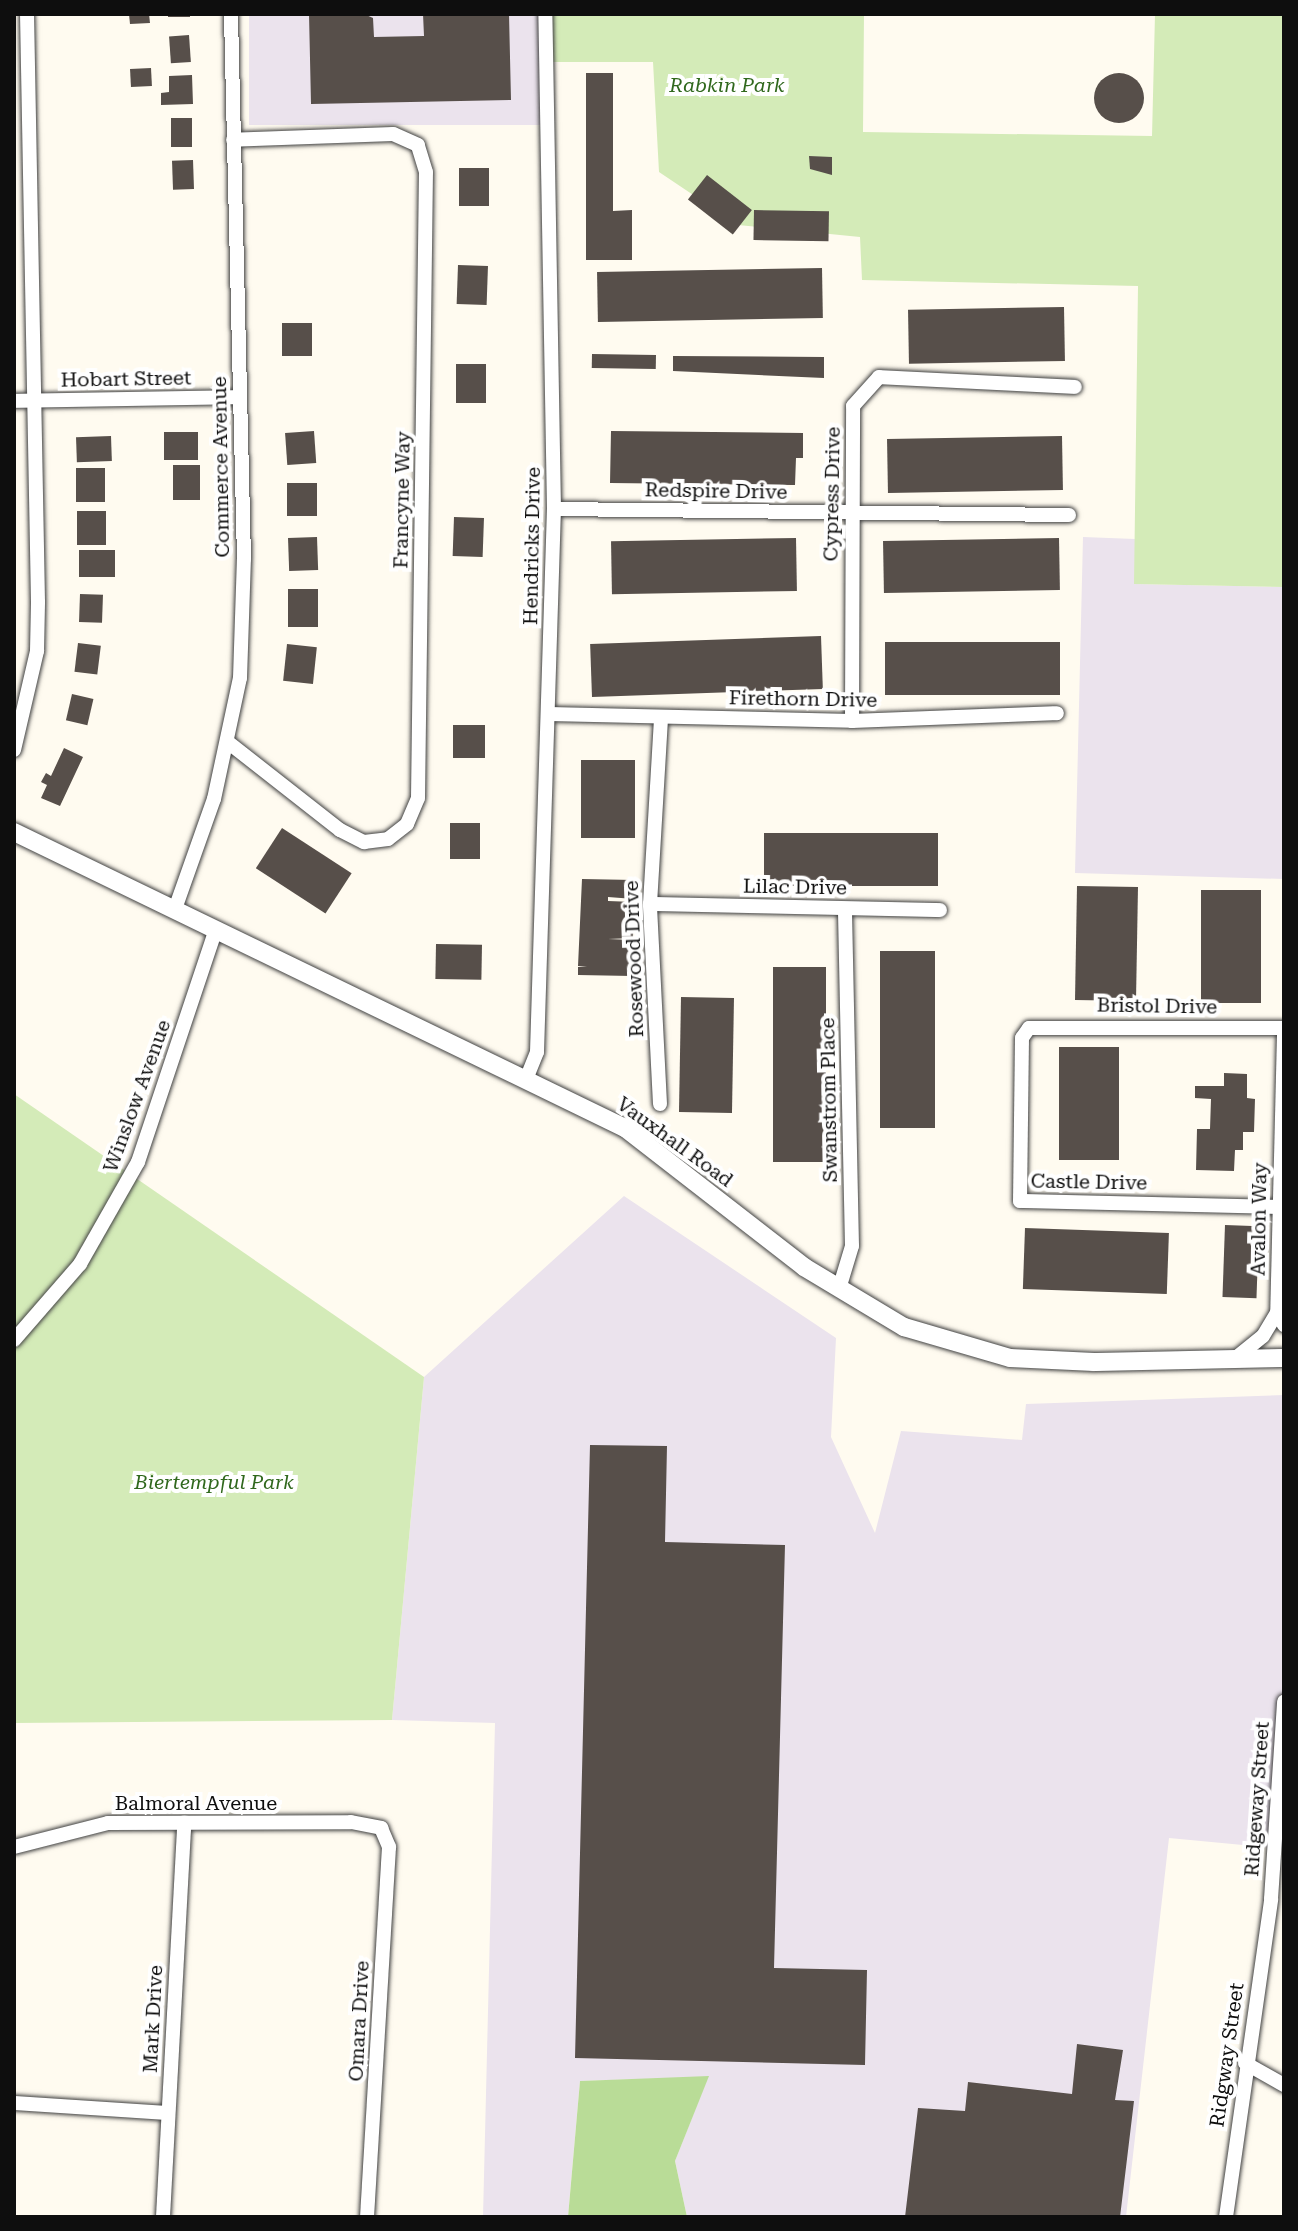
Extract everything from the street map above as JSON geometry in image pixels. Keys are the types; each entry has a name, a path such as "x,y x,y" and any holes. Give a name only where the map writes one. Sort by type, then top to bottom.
{"street":[{"path":"14,750 37,651 37,401 27,14"},
{"name":"Commerce Avenue","path":"175,909 229,743 243,630 231,14"},
{"name":"Hendricks Drive","path":"527,1077 537,1052 554,509 545,14"},
{"name":"Francyne Way","path":"229,743 340,830 364,842 388,839 407,824 418,798 426,172 418,145 393,134 233,140"},
{"name":"Cypress Drive","path":"852,721 853,406 879,377 1075,387"},
{"name":"Hobart Street","path":"14,401 240,397"},
{"name":"Redspire Drive","path":"554,509 1069,515"},
{"name":"Firethorn Drive","path":"549,714 852,721 1057,713"},
{"name":"Rosewood Drive","path":"660,1104 650,904 661,717"},
{"name":"Vauxhall Road","path":"14,832 527,1077 625,1128 839,1289 904,1327 1010,1358 1094,1362 1284,1358"},
{"name":"Lilac Drive","path":"650,904 940,910"},
{"name":"Swanstrom Place","path":"839,1289 852,1246 845,909"},
{"name":"Winslow Avenue","path":"14,1340 80,1264 138,1162 216,929"},
{"name":"Bristol Drive","path":"1029,1028 1284,1028"},
{"name":"Castle Drive","path":"1029,1028 1022,1038 1020,1201 1282,1207"},
{"name":"Avalon Way","path":"1237,1357 1281,1319 1284,1035"},
{"name":"Ridgeway Street","path":"1278,1899 1284,1701"},
{"name":"Balmoral Avenue","path":"14,1847 81,1826 351,1822 381,1828"},
{"name":"Mark Drive","path":"163,2217 184,1823"},
{"name":"Omara Drive","path":"367,2217 389,1847 381,1828"},
{"name":"Ridgway Street","path":"1226,2217 1245,2063 1278,1899"},
{"path":"1245,2063 1284,2085"},
{"path":"14,2103 168,2113"}],"shaded area":[{"path":"249,14 552,14 552,125 249,125"},
{"path":"1083,537 1135,539 1135,584 1284,587 1284,879 1075,873"},
{"path":"624,1196 836,1338 831,1437 875,1533 901,1431 1022,1440 1026,1404 1284,1395 1284,1849 1169,1838 1126,2217 687,2217 675,2161 708,2077 580,2081 568,2217 483,2217 495,1723 392,1720 424,1377"}],"green space":[{"name":"Rabkin Park","path":"546,14 864,14 863,132 1152,136 1155,14 1284,14 1284,587 1134,584 1138,286 862,280 860,237 738,225 659,172 653,62 544,62"},
{"name":"Biertempful Park","path":"14,1094 424,1377 392,1720 14,1723"},
{"path":"709,2076 675,2161 687,2217 568,2217 580,2081"}],"building":[{"path":"129,14 149,14 150,23 130,24"},
{"path":"168,14 190,14 190,17 168,17"},
{"path":"309,14 364,14 373,18 374,37 424,36 423,14 509,14 511,100 311,104"},
{"path":"189,35 191,62 171,63 169,36"},
{"path":"151,68 152,86 131,87 130,69"},
{"path":"586,73 613,73 613,211 632,210 632,260 586,260"},
{"path":"1119,73 1137,80 1144,98 1137,116 1119,123 1101,116 1094,98 1101,80"},
{"path":"192,75 193,104 161,105 161,93 169,92 169,76"},
{"path":"171,118 192,118 192,147 171,147"},
{"path":"809,156 832,157 832,175 810,169"},
{"path":"193,160 194,189 173,190 172,161"},
{"path":"459,168 489,168 489,206 459,206"},
{"path":"707,175 752,210 733,235 688,199"},
{"path":"754,210 829,211 828,241 753,240"},
{"path":"458,265 488,266 487,305 457,304"},
{"path":"822,268 823,318 598,322 597,272"},
{"path":"1064,307 1065,361 909,364 908,310"},
{"path":"282,323 312,323 312,356 282,356"},
{"path":"592,354 656,355 656,369 592,368"},
{"path":"673,356 824,357 824,378 673,371"},
{"path":"456,364 486,364 486,403 456,403"},
{"path":"314,431 316,463 287,465 285,433"},
{"path":"611,431 803,433 803,458 796,458 795,485 610,483"},
{"path":"164,432 198,432 198,460 164,460"},
{"path":"111,436 112,461 77,462 76,437"},
{"path":"1062,436 1063,490 888,493 887,439"},
{"path":"173,465 200,465 200,500 173,500"},
{"path":"76,468 105,468 105,502 76,502"},
{"path":"287,483 317,483 317,516 287,516"},
{"path":"77,511 106,511 106,545 77,545"},
{"path":"454,517 484,518 483,557 453,556"},
{"path":"317,537 318,570 289,571 288,538"},
{"path":"796,538 797,591 612,594 611,541"},
{"path":"1059,538 1060,590 884,593 883,541"},
{"path":"79,550 115,550 115,577 79,577"},
{"path":"288,589 318,589 318,627 288,627"},
{"path":"80,594 103,595 102,623 79,622"},
{"path":"821,636 823,689 592,697 590,644"},
{"path":"885,642 1060,642 1060,695 885,695"},
{"path":"78,643 101,646 97,675 74,672"},
{"path":"287,644 317,647 313,684 283,681"},
{"path":"72,694 93,699 87,725 66,720"},
{"path":"453,725 485,725 485,758 453,758"},
{"path":"64,748 83,757 60,806 41,798 47,785 41,782 46,773 51,776"},
{"path":"581,760 635,760 635,838 581,838"},
{"path":"450,823 480,823 480,859 450,859"},
{"path":"282,828 352,873 325,913 256,868"},
{"path":"764,833 938,833 938,886 764,886"},
{"path":"582,879 634,880 634,899 608,897 608,901 634,902 633,938 608,939 633,940 632,976 578,975 578,967 587,966 578,966"},
{"path":"1077,886 1138,887 1136,1001 1075,1000"},
{"path":"1201,890 1261,890 1261,1003 1201,1003"},
{"path":"436,944 482,945 481,980 435,979"},
{"path":"880,951 935,951 935,1128 880,1128"},
{"path":"773,967 826,967 826,1162 773,1162"},
{"path":"681,997 734,998 732,1113 679,1112"},
{"path":"1059,1047 1119,1047 1119,1160 1059,1160"},
{"path":"1224,1073 1247,1074 1247,1098 1255,1099 1254,1132 1243,1132 1243,1150 1235,1150 1234,1171 1196,1170 1197,1129 1210,1129 1211,1099 1195,1098 1195,1086 1224,1086"},
{"path":"1225,1225 1259,1226 1256,1298 1222,1297"},
{"path":"1025,1228 1169,1233 1167,1294 1023,1289"},
{"path":"590,1445 667,1446 665,1542 785,1545 774,1968 867,1970 865,2065 575,2058"},
{"path":"1077,2044 1123,2050 1115,2100 1134,2101 1120,2217 905,2217 918,2108 965,2111 968,2082 1072,2094"}]}
